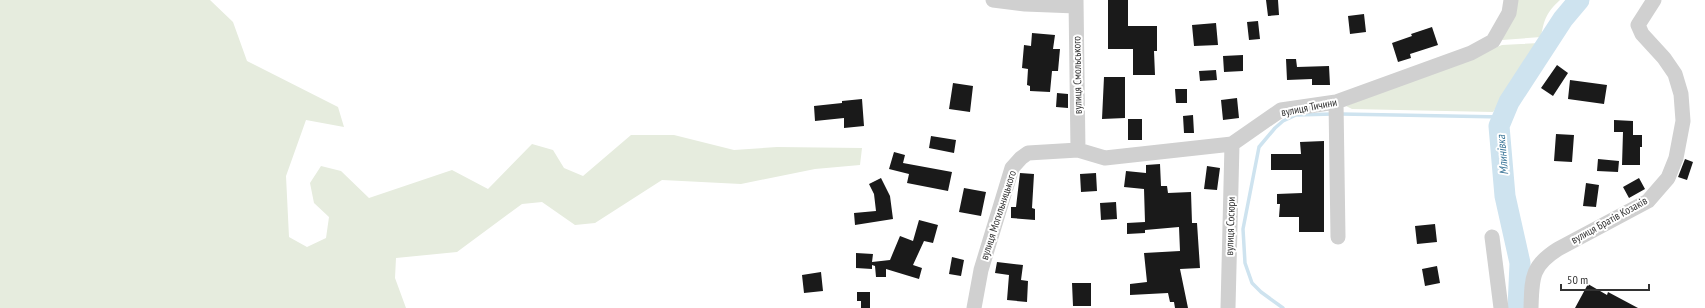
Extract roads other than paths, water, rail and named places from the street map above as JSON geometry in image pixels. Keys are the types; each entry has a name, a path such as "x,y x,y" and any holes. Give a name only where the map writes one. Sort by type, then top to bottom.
{"street":[{"path":"992,0 1025,4 1076,3"},
{"name":"вулиця Тичини","path":"1078,150 1105,158 1232,144 1281,110 1336,105 1472,53 1493,41 1509,13 1511,0"},
{"name":"вулиця Братів Козаків","path":"1531,308 1532,284 1538,266 1545,257 1648,201 1668,178 1676,158 1683,121 1681,94 1675,74 1664,58 1642,34 1638,25 1654,0"},
{"name":"вулиця Смольського","path":"1076,3 1078,150"},
{"path":"1336,105 1338,237"},
{"name":"вулиця Сосюри","path":"1228,308 1232,144"},
{"name":"вулиця Могильницького","path":"974,308 981,270 1012,168 1028,153 1078,150"},
{"path":"1492,238 1501,308"}],"waterway":[{"name":"Млинівка","path":"1518,308 1520,263 1505,196 1499,126 1509,102 1563,19 1579,0"},
{"path":"1283,308 1261,292 1252,283 1245,263 1243,229 1259,147 1283,121 1296,115 1333,114"},
{"path":"1341,114 1503,117"}]}
